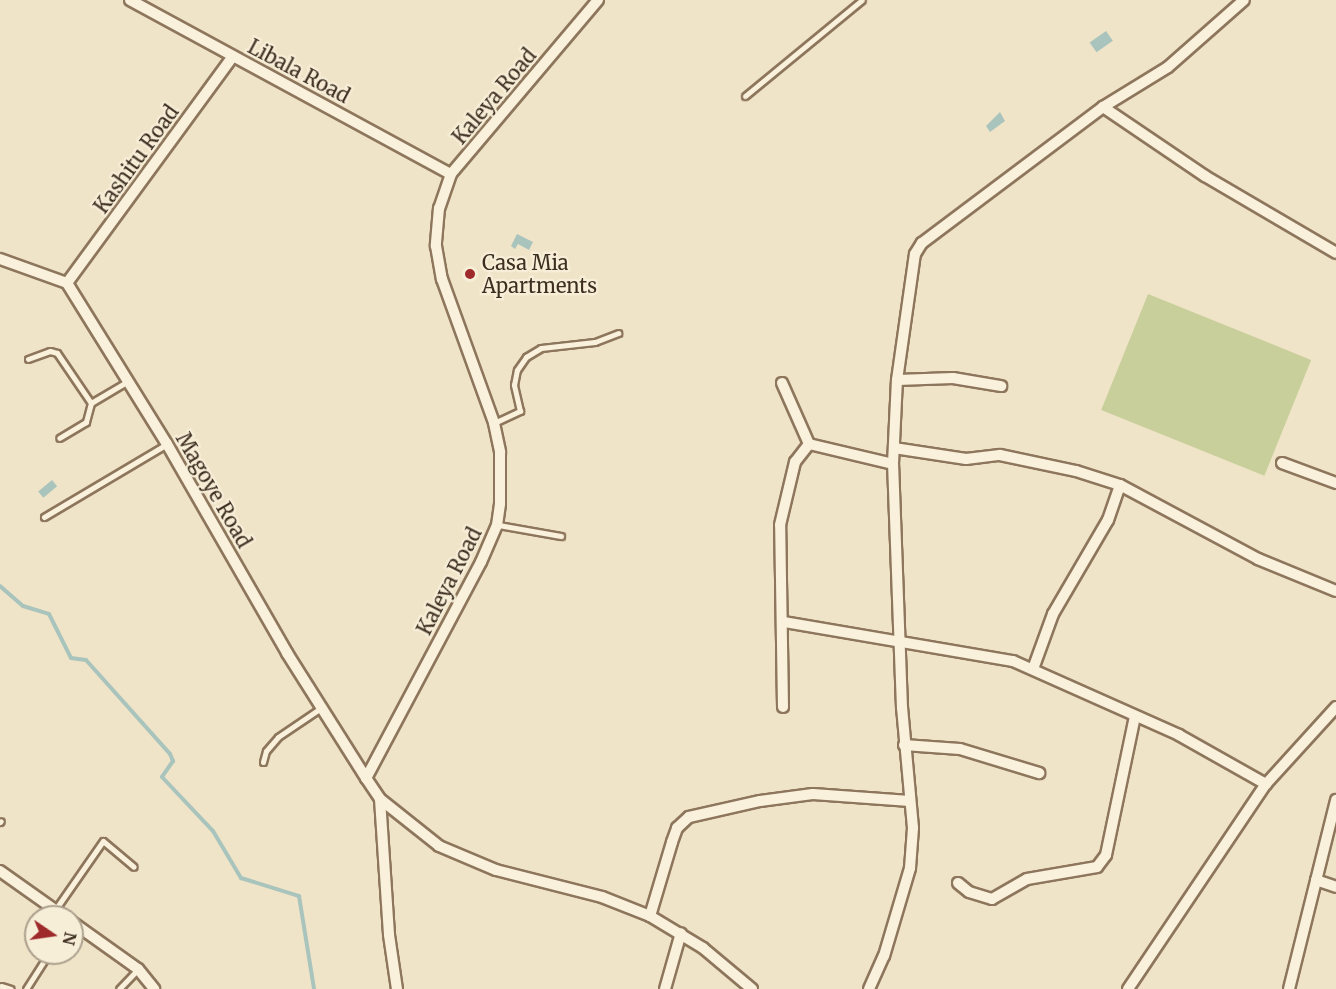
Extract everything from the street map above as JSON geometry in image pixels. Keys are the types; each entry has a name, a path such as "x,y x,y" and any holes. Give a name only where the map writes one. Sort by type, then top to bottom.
{"street":[{"name":"Libala Road","path":"130,0 451,174"},
{"name":"Kaleya Road","path":"366,778 481,562 497,525 502,480 494,423 442,279 436,246 440,208 451,174 598,0"},
{"path":"869,989 884,956 910,868 913,828 904,745 893,464 897,380 915,254 922,243 1103,107 1168,67 1244,0"},
{"name":"Kashitu Road","path":"67,283 233,56"},
{"path":"1103,107 1204,176 1336,253"},
{"path":"0,259 67,283"},
{"name":"Magoye Road","path":"67,283 167,444 321,708 366,778"},
{"path":"897,380 953,378 1001,386"},
{"path":"782,383 809,444"},
{"path":"809,444 893,464"},
{"path":"783,707 784,622 780,525 795,462 809,444"},
{"path":"894,448 966,459 1000,455 1120,485 1258,559 1336,591"},
{"path":"1282,463 1336,483"},
{"path":"1033,669 1053,614 1108,520 1120,485"},
{"path":"784,622 989,655 1033,669 1179,735 1266,784"},
{"path":"1128,989 1266,784 1336,707"},
{"path":"958,883 969,892 992,898 1027,879 1097,867 1106,855 1135,716"},
{"path":"904,745 960,749 1039,773"},
{"path":"366,778 380,799 438,846 496,870 602,897 650,916 681,933 752,989"},
{"path":"650,916 677,828 689,817 760,801 813,794 910,801"},
{"path":"380,799 389,935 397,989"},
{"path":"1289,989 1336,800"},
{"path":"0,871 48,905"},
{"path":"1316,880 1336,887"},
{"path":"84,931 138,969 154,989"},
{"path":"665,989 681,933"}],"lane":[{"path":"745,96 862,0"},
{"path":"494,423 520,411 514,385 517,370 526,357 541,348 595,342 618,333"},
{"path":"28,359 50,351 57,353 91,403"},
{"path":"59,438 86,422 91,403 128,381"},
{"path":"44,517 167,444"},
{"path":"497,525 561,536"},
{"path":"263,762 266,751 278,736 321,708"},
{"path":"58,905 103,841 134,867"},
{"path":"26,989 41,965"},
{"path":"119,989 138,969"},
{"path":"1,986 11,989"}],"green space":[{"path":"1148,294 1311,360 1264,476 1101,410"}],"water":[{"path":"1106,31 1113,41 1096,52 1090,42"},
{"path":"1000,112 1005,121 990,132 986,126"},
{"path":"517,234 533,242 529,250 518,244 515,249 511,246"},
{"path":"52,480 57,486 43,498 38,492"}],"waterway":[{"path":"0,586 23,606 49,614 71,658 86,660 170,754 173,761 162,777 213,831 241,878 299,896 314,989"}],"place":[{"name":"Casa Mia Apartments","path":"470,274"}]}
